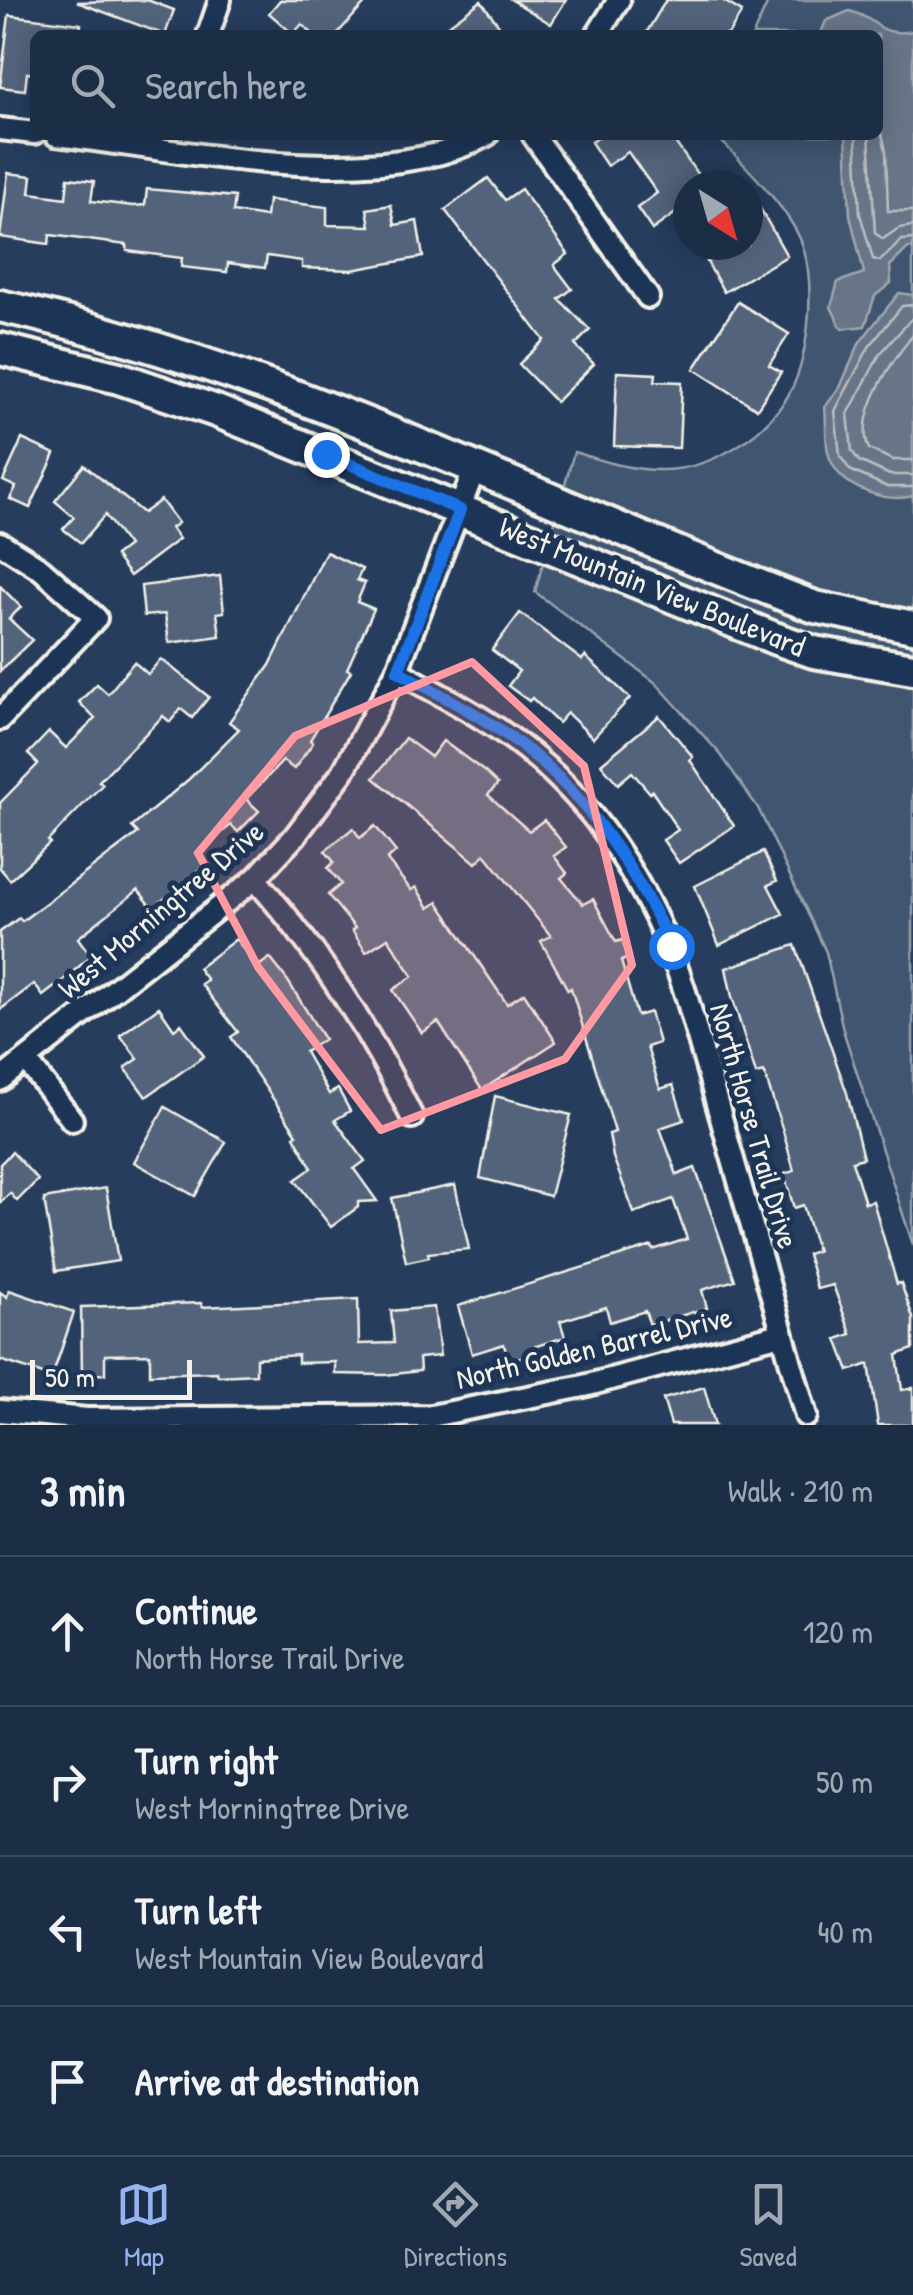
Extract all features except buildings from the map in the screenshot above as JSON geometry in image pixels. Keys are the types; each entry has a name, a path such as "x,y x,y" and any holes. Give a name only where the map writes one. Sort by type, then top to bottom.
{"street":[{"path":"210,30 220,0"},
{"path":"600,30 619,0"},
{"path":"0,128 30,131"},
{"path":"143,140 195,143 315,165 381,163 440,155 475,140"},
{"path":"538,140 648,297"},
{"name":"West Mountain View Boulevard","path":"0,306 206,364 815,607 913,626"},
{"name":"West Mountain View Boulevard","path":"0,349 119,378 216,411 787,643 814,652 913,669"},
{"name":"West Morningtree Drive","path":"0,1080 255,879 295,836 342,772 398,671 474,470"},
{"path":"0,543 41,569 96,618 0,718"},
{"name":"North Horse Trail Drive","path":"398,671 500,730 536,760 617,845 645,891 671,946 806,1416"},
{"path":"255,879 306,936 352,1004 412,1117"},
{"path":"26,1060 72,1120"},
{"name":"North Golden Barrel Drive","path":"0,1410 87,1420 432,1416 584,1386 781,1334"}],"highlighted area":[{"path":"472,662 584,766 632,965 565,1059 381,1130 258,967 198,853 295,736"}],"shaded area":[{"path":"769,0 913,0 913,1245 843,1030 826,952 758,808 721,755 656,683 535,592 574,452 641,469 699,464 749,438 786,399 800,367 808,326 809,285 804,250 790,220 763,186 763,170 749,170 720,140 883,140 883,30 755,30"}],"water":[{"path":"849,11 892,32 913,31 913,249 908,248 890,266 891,283 875,296 865,326 842,329 831,307 838,282 864,273 850,215 846,140 883,140 883,30 822,30 826,21"},
{"path":"899,293 913,295 913,496 902,498 866,492 837,471 827,449 825,407 840,387 860,342"}],"route":[{"path":"326,454 460,510 416,615 398,671 500,730 585,809 617,845 645,891 671,946"}]}
